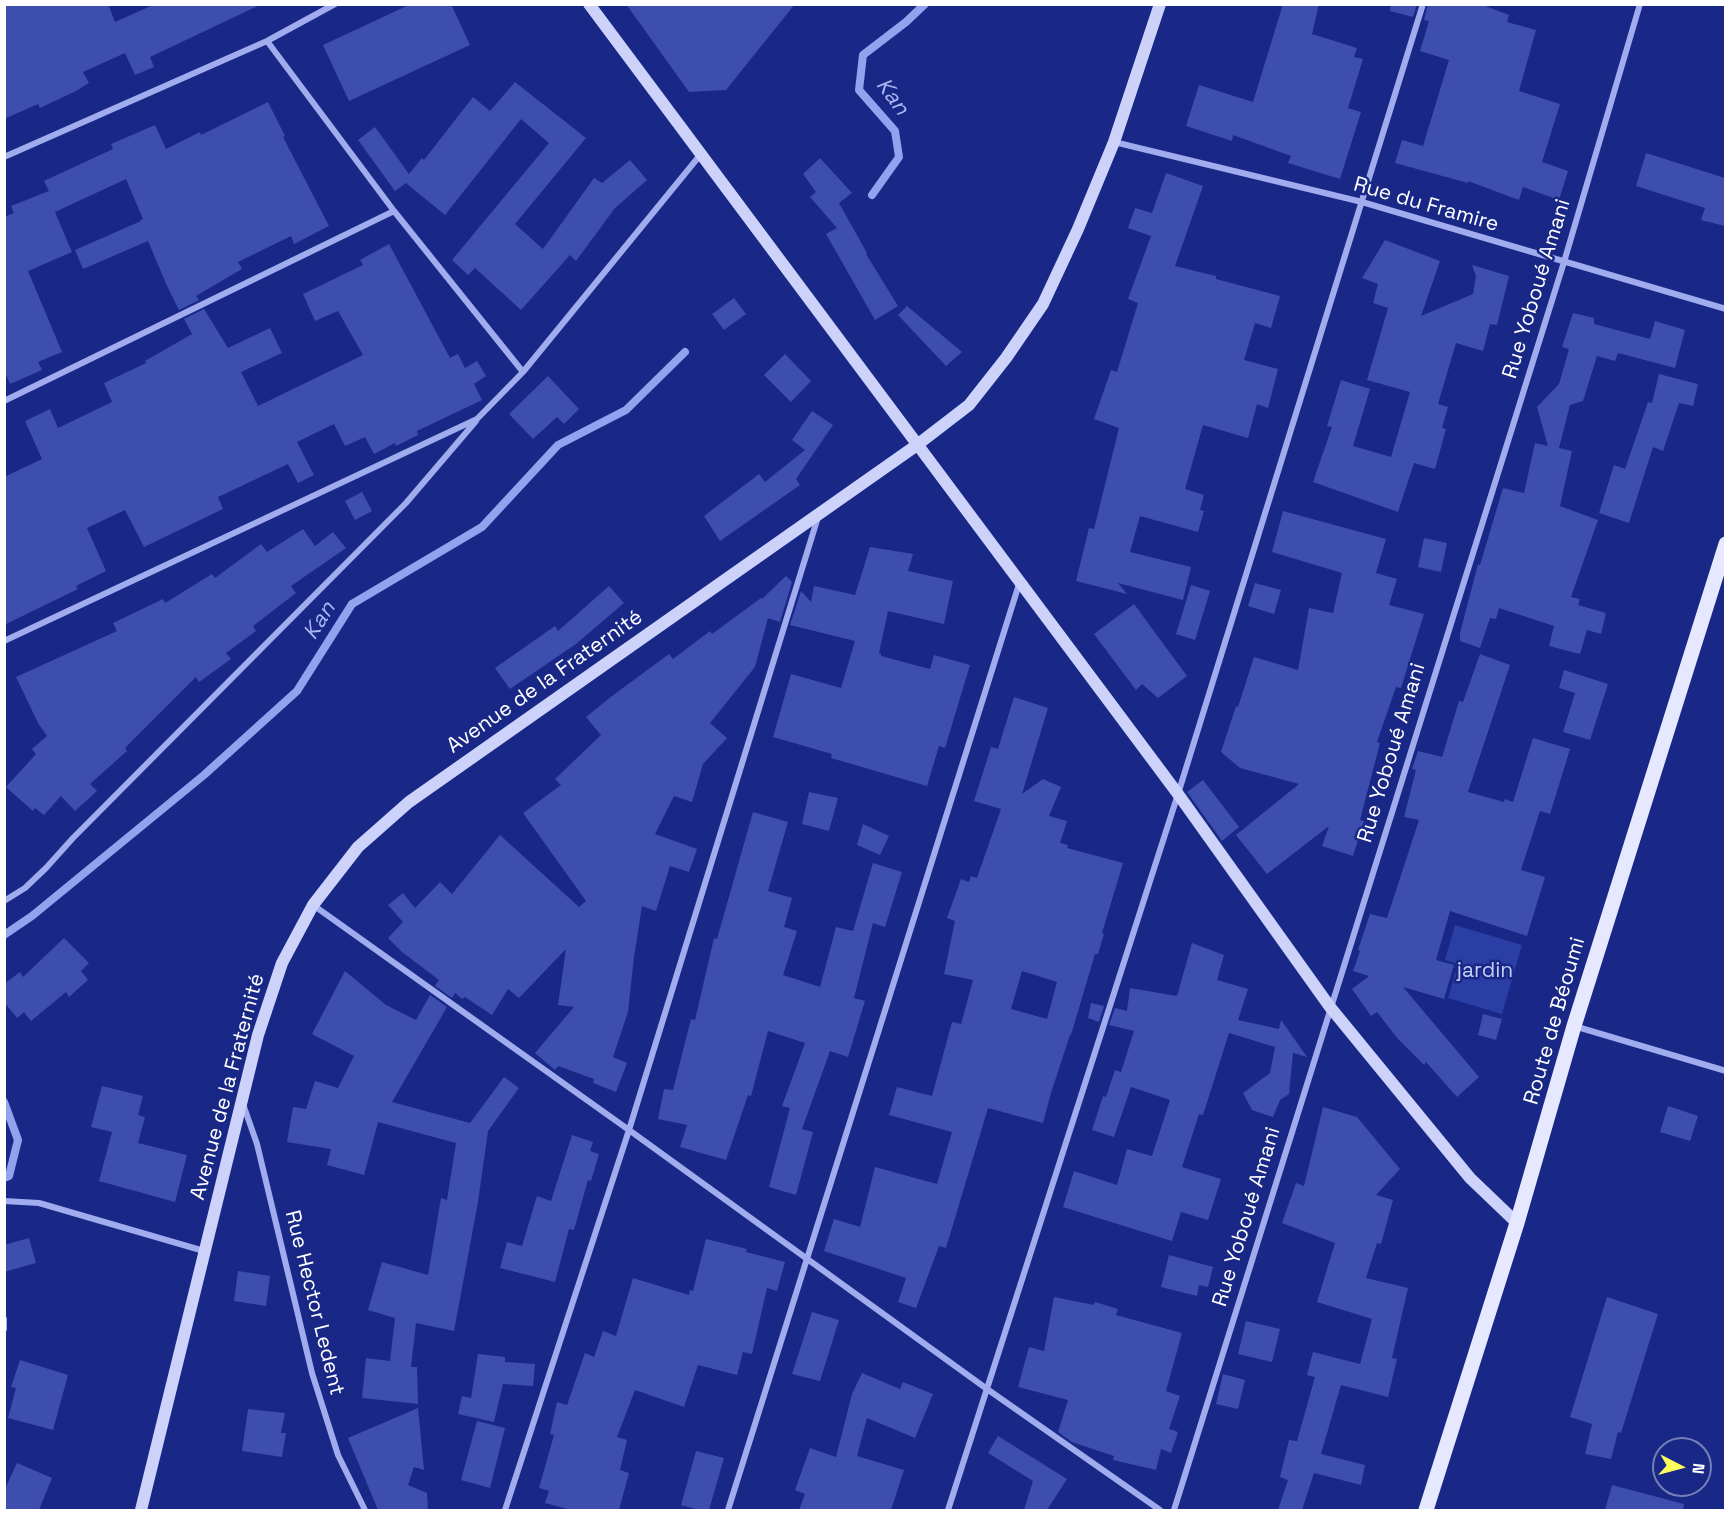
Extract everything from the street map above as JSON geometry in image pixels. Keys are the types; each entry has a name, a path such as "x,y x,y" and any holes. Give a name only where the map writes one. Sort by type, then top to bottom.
{"main road":[{"name":"Route de Béoumi","path":"1426,1510 1517,1223 1574,1026 1725,544"}],"street":[{"path":"4,157 267,41 335,4"},
{"path":"589,4 1178,794 1330,1007 1470,1178 1517,1223"},
{"name":"Avenue de la Fraternité","path":"141,1510 258,1035 282,963 312,905 358,847 409,802 917,445 969,405 1006,358 1043,304 1078,229 1114,142 1160,4"},
{"path":"948,1510 1178,794 1423,4"},
{"name":"Rue Yoboué Amani","path":"1174,1510 1564,262 1640,4"},
{"path":"267,41 394,211 523,372"},
{"name":"Rue du Framire","path":"1114,142 1362,202 1725,309"},
{"path":"4,901 25,888 46,868 106,804 406,503 477,419 523,372 701,154"},
{"path":"4,401 394,211"},
{"path":"4,641 477,419"},
{"path":"505,1510 629,1130 819,513"},
{"path":"728,1510 1020,581"},
{"path":"312,905 629,1130 987,1389 1160,1510"},
{"path":"1574,1026 1725,1071"},
{"name":"Rue Hector Ledent","path":"241,1100 257,1144 312,1373 338,1455 365,1510"},
{"path":"4,1201 39,1203 204,1251"},
{"path":"4,1319 4,1329"}],"green space":[{"name":"jardin","path":"1455,925 1522,945 1502,1014 1448,998 1458,964 1445,960"}],"building":[{"path":"4,4 108,4 115,22 155,4 262,4 150,57 154,67 135,75 125,53 83,72 89,83 76,91 40,108 38,104 4,119"},
{"path":"411,4 451,4 470,45 349,101 323,45"},
{"path":"626,4 795,4 726,90 689,92"},
{"path":"1283,4 1319,4 1312,34 1357,48 1354,57 1363,59 1348,108 1361,112 1340,179 1288,163 1291,156 1233,135 1232,141 1186,126 1199,85 1253,102"},
{"path":"1391,4 1417,4 1413,17 1390,11"},
{"path":"1428,4 1480,4 1509,15 1507,22 1536,30 1519,91 1560,104 1542,162 1568,171 1559,200 1523,187 1519,200 1468,181 1468,183 1395,163 1402,140 1423,146 1449,60 1420,51 1429,21 1424,20"},
{"path":"515,82 586,138 515,224 543,249 594,178 602,183 630,160 647,180 615,208 576,261 570,255 521,310 475,268 468,275 452,260 549,143 521,119 445,215 406,183 395,191 358,140 375,127 409,174 422,158 424,160 473,97 490,111"},
{"path":"268,102 285,136 283,137 329,226 294,244 291,236 238,262 242,269 196,296 199,300 179,310 148,241 83,269 75,250 143,219 126,179 55,212 72,252 28,271 62,352 38,362 42,370 10,384 4,370 4,217 14,213 11,206 49,191 44,181 113,149 111,144 155,125 166,149 200,132 201,135"},
{"path":"1646,153 1725,178 1725,226 1701,220 1705,208 1636,186"},
{"path":"820,158 852,193 839,203 866,254 898,306 875,320 826,234 837,228 810,197 816,192 803,174"},
{"path":"1166,173 1203,186 1175,266 1280,296 1271,328 1255,323 1244,360 1278,369 1268,408 1257,404 1248,438 1203,425 1185,489 1204,495 1200,510 1204,511 1198,532 1140,516 1130,552 1191,567 1183,600 1118,583 1127,594 1076,581 1089,528 1094,529 1119,428 1094,419 1111,370 1117,372 1138,303 1128,299 1151,236 1128,228 1135,208 1152,213"},
{"path":"1385,240 1440,261 1421,316 1473,294 1476,276 1472,265 1509,276 1497,325 1490,324 1483,351 1456,343 1438,404 1448,407 1442,428 1446,429 1435,469 1414,463 1398,512 1313,482 1332,427 1327,426 1341,380 1370,389 1353,446 1391,457 1410,392 1367,380 1388,308 1373,303 1378,284 1362,278"},
{"path":"389,244 450,358 458,354 465,368 477,361 486,376 474,384 482,400 417,431 418,435 396,446 395,443 374,454 365,437 345,446 334,424 297,442 314,475 298,483 288,464 218,497 223,509 144,547 125,510 87,528 106,571 76,586 78,589 4,625 4,477 42,459 25,421 50,409 58,428 112,402 104,383 146,363 145,361 192,334 184,319 204,309 228,348 270,328 282,353 241,372 258,406 363,355 338,311 315,321 303,294 363,265 360,260"},
{"path":"734,298 746,314 724,330 712,314"},
{"path":"907,306 962,352 946,366 898,315"},
{"path":"1573,313 1594,318 1594,324 1650,339 1655,321 1685,330 1675,368 1618,353 1615,361 1597,356 1583,401 1570,405 1559,448 1572,451 1560,506 1598,520 1571,597 1580,599 1578,605 1606,613 1601,634 1587,630 1580,654 1549,646 1554,626 1499,608 1496,619 1490,618 1480,648 1460,641 1460,633 1478,564 1480,565 1503,488 1524,493 1535,443 1548,446 1537,407 1559,384 1569,349 1562,347"},
{"path":"785,354 811,381 791,402 764,375"},
{"path":"1659,374 1698,384 1693,406 1679,403 1663,451 1653,447 1629,523 1599,513 1614,465 1625,469 1648,402 1652,403"},
{"path":"548,376 579,409 564,424 557,417 533,439 509,414"},
{"path":"812,411 833,425 796,479 800,485 720,541 704,516 759,474 765,482 805,450 792,440"},
{"path":"362,492 372,511 355,520 345,501"},
{"path":"1283,511 1386,539 1376,573 1397,579 1389,605 1424,614 1401,688 1396,687 1377,742 1380,743 1360,820 1364,821 1353,856 1322,846 1329,826 1267,874 1236,835 1299,784 1240,768 1221,752 1254,657 1298,670 1309,608 1333,613 1342,573 1272,552"},
{"path":"303,529 315,546 333,532 346,548 291,586 296,593 253,626 256,631 226,653 231,659 199,682 196,677 125,748 127,751 90,784 97,791 75,811 61,796 44,815 35,808 33,811 6,787 36,754 32,749 47,736 38,723 16,677 117,631 113,623 163,599 165,603 212,574 215,578 261,544 267,552"},
{"path":"1424,538 1447,543 1441,572 1418,567"},
{"path":"870,547 913,554 908,571 953,581 944,624 888,611 879,653 881,656 930,669 934,655 970,665 945,748 939,746 927,786 831,758 832,754 773,737 791,674 841,688 855,641 790,625 801,591 811,602 814,586 855,595"},
{"path":"786,576 792,582 780,622 768,618 755,667 710,723 727,738 703,764 692,802 674,796 655,834 697,849 689,872 670,866 656,911 642,906 628,1012 613,1057 627,1063 616,1092 593,1083 594,1079 558,1066 555,1070 535,1053 574,1007 558,1005 566,949 519,998 508,989 492,1015 465,997 462,999 455,993 452,998 435,986 439,980 402,952 388,938 403,922 388,905 403,893 415,908 440,882 452,894 500,835 579,907 586,901 523,813 561,785 555,779 601,735 586,717 669,654 673,659 710,631 712,634 762,599"},
{"path":"1255,583 1281,590 1274,614 1248,606"},
{"path":"1191,585 1210,591 1195,640 1176,634"},
{"path":"609,586 624,603 576,644 510,689 495,668 555,626 558,631"},
{"path":"1134,604 1187,676 1158,698 1142,684 1136,690 1094,634"},
{"path":"1480,654 1510,665 1468,792 1504,802 1505,799 1513,802 1533,738 1570,749 1550,814 1540,811 1521,870 1545,877 1527,936 1450,911 1436,960 1454,965 1444,999 1403,987 1479,1077 1457,1097 1426,1062 1424,1065 1398,1039 1377,1012 1371,1016 1352,989 1369,976 1353,971 1360,951 1358,950 1370,914 1387,918 1419,820 1404,817 1416,770 1412,769 1418,751 1442,757 1459,701 1463,702"},
{"path":"1564,670 1608,684 1590,740 1563,732 1575,693 1559,688"},
{"path":"1014,697 1048,708 1022,794 1043,779 1061,787 1049,816 1067,821 1060,843 1068,845 1067,848 1123,863 1098,954 1095,954 1043,1123 988,1108 946,1248 939,1246 916,1308 898,1302 906,1278 824,1251 834,1219 860,1227 875,1167 937,1184 952,1132 889,1115 897,1087 932,1096 952,1022 961,1024 973,980 944,974 955,921 947,918 961,879 969,882 971,876 977,878 1001,809 974,801 991,747 998,749","holes":["1022,971 1057,982 1047,1019 1011,1009"]},
{"path":"1203,780 1239,827 1222,841 1187,792"},
{"path":"809,792 838,798 829,831 802,824"},
{"path":"753,812 788,822 768,891 792,898 784,927 797,931 783,975 820,987 836,927 853,931 873,863 902,872 885,927 873,923 854,998 865,1001 848,1057 830,1051 802,1129 813,1132 796,1195 769,1187 790,1108 782,1106 805,1043 768,1031 751,1096 748,1095 726,1160 680,1147 687,1125 658,1119 664,1089 673,1090 691,1019 695,1020 714,938 717,939"},
{"path":"863,824 889,836 880,855 857,845"},
{"path":"64,938 89,963 81,971 88,980 69,997 66,992 31,1021 24,1012 17,1018 4,1002 4,984 20,972 23,977"},
{"path":"1192,943 1224,955 1217,980 1248,989 1238,1020 1279,1029 1281,1020 1307,1057 1293,1053 1289,1094 1280,1100 1273,1117 1252,1110 1243,1093 1270,1073 1275,1047 1229,1033 1203,1115 1199,1114 1182,1167 1221,1179 1208,1220 1181,1212 1172,1241 1063,1207 1074,1171 1117,1185 1127,1149 1152,1156 1170,1100 1131,1087 1114,1137 1092,1130 1103,1096 1106,1097 1115,1070 1121,1072 1134,1031 1109,1025 1115,1008 1127,1011 1130,988 1177,996"},
{"path":"345,971 386,1005 416,1020 430,995 447,1007 392,1102 470,1123 504,1077 519,1088 488,1131 478,1202 454,1331 416,1323 411,1367 417,1367 418,1404 362,1398 366,1358 390,1361 395,1318 368,1310 382,1262 428,1275 441,1198 447,1200 456,1143 378,1122 364,1175 327,1165 331,1149 287,1142 293,1107 306,1109 315,1081 338,1088 354,1056 312,1034"},
{"path":"1091,1003 1104,1006 1099,1022 1088,1018"},
{"path":"1483,1014 1502,1019 1496,1040 1478,1035"},
{"path":"102,1086 143,1096 138,1115 145,1117 138,1143 187,1155 175,1202 99,1181 112,1132 91,1127"},
{"path":"1668,1106 1698,1116 1690,1141 1660,1132"},
{"path":"1323,1107 1357,1117 1400,1169 1376,1195 1393,1200 1381,1244 1377,1243 1366,1278 1408,1288 1392,1358 1397,1359 1388,1397 1341,1385 1321,1454 1365,1465 1361,1485 1314,1473 1302,1510 1278,1510 1288,1480 1280,1477 1289,1440 1297,1441 1315,1377 1307,1375 1313,1352 1360,1364 1372,1319 1317,1302 1335,1243 1282,1223 1296,1183 1304,1186"},
{"path":"572,1135 593,1142 590,1151 599,1154 591,1181 588,1180 574,1230 569,1229 555,1282 500,1268 507,1242 522,1246 537,1196 551,1201"},
{"path":"29,1238 36,1263 4,1272 4,1245"},
{"path":"706,1239 747,1249 746,1252 785,1262 777,1291 767,1288 752,1354 743,1352 737,1375 698,1365 684,1407 635,1390 617,1437 627,1440 620,1470 629,1473 619,1510 571,1510 545,1503 549,1491 539,1488 554,1435 550,1434 557,1402 567,1405 585,1353 594,1357 603,1331 616,1336 633,1278 689,1295 690,1290 693,1291"},
{"path":"1169,1255 1213,1267 1208,1287 1199,1285 1197,1296 1161,1287"},
{"path":"238,1271 270,1276 266,1306 234,1301"},
{"path":"1054,1297 1094,1305 1095,1302 1118,1309 1116,1315 1182,1333 1166,1391 1180,1396 1169,1429 1178,1432 1171,1453 1161,1449 1156,1470 1113,1460 1114,1456 1072,1442 1058,1432 1068,1400 1018,1387 1029,1347 1044,1351"},
{"path":"1607,1297 1658,1314 1611,1459 1585,1454 1592,1424 1570,1417"},
{"path":"812,1312 839,1320 820,1381 792,1374"},
{"path":"1246,1321 1280,1329 1272,1362 1238,1354"},
{"path":"478,1354 505,1357 505,1362 535,1364 533,1386 503,1384 494,1422 458,1414 462,1396 471,1398"},
{"path":"20,1360 68,1375 53,1430 8,1418 16,1388 11,1387"},
{"path":"862,1373 900,1389 903,1382 933,1394 915,1438 867,1418 857,1456 904,1470 891,1510 799,1510 805,1494 795,1490 810,1448 836,1457 852,1394"},
{"path":"1223,1374 1245,1380 1238,1409 1216,1404"},
{"path":"418,1408 424,1470 414,1467 408,1485 427,1493 428,1510 378,1510 348,1438"},
{"path":"248,1409 285,1413 281,1433 286,1433 282,1457 242,1451"},
{"path":"477,1421 505,1428 490,1488 461,1480"},
{"path":"998,1436 1067,1479 1047,1510 1024,1510 1033,1481 988,1453"},
{"path":"696,1451 724,1458 709,1510 681,1505"},
{"path":"17,1463 52,1478 39,1510 4,1510 4,1491"},
{"path":"1612,1485 1684,1504 1683,1510 1605,1510"}],"waterway":[{"name":"Kan","path":"872,195 899,157 895,131 859,90 863,55 906,22 925,4"},
{"name":"Kan","path":"4,935 32,916 204,775 297,691 352,604 482,527 558,445 626,410 685,352"},
{"name":"Kan","path":"4,1102 18,1140 9,1176 4,1178"}]}
